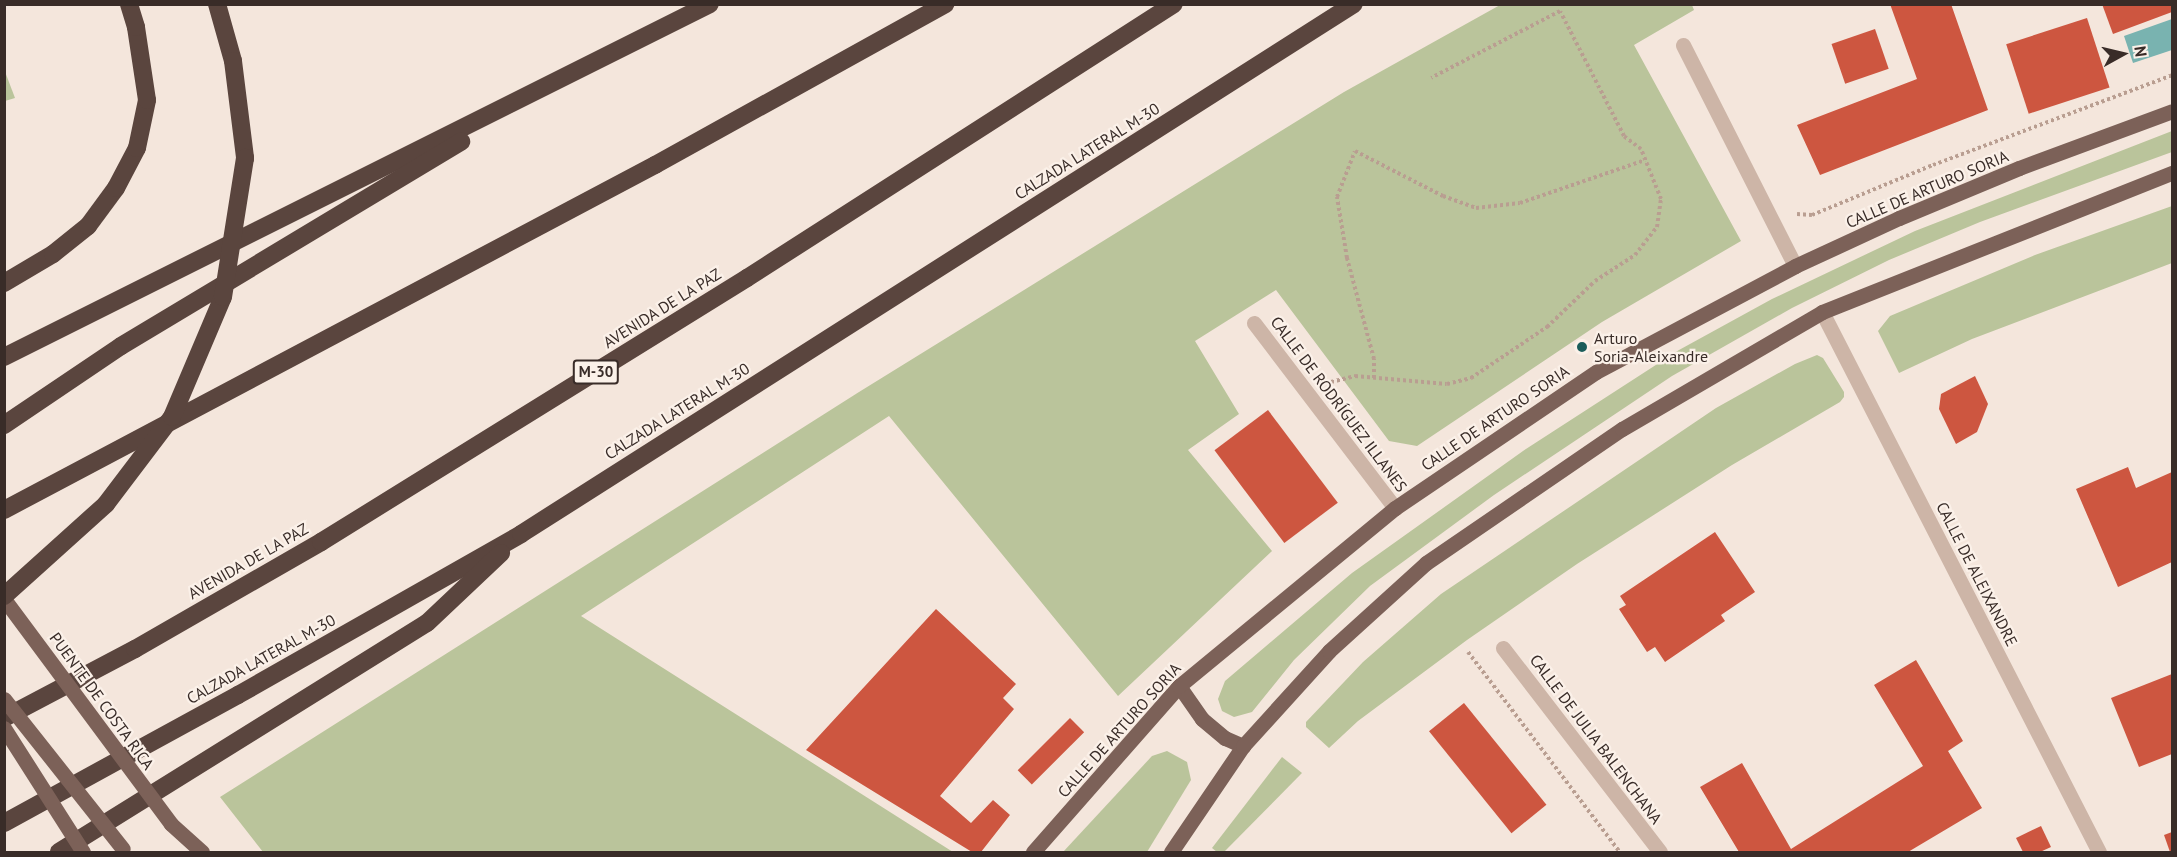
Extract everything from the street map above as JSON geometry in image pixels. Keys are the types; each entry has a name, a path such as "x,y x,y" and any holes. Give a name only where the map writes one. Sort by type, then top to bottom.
{"highway":[{"path":"4,283 53,254 88,226 116,188 137,148 147,100 136,27 129,4"},
{"path":"4,597 106,504 172,417 223,297 245,158 233,61 217,4"},
{"path":"4,357 711,4"},
{"path":"4,510 655,165 945,4"},
{"name":"AVENIDA DE LA PAZ","path":"4,718 135,649 321,542 747,278 1174,4"},
{"name":"CALZADA LATERAL M-30","path":"4,823 248,690 521,534 1354,4"},
{"path":"4,425 121,346 578,71"},
{"path":"59,852 427,623 521,534"}],"main road":[{"name":"CALLE DE ARTURO SORIA","path":"1033,852 1179,686 1395,508 1596,372 1795,266 1899,218 2019,168 2172,111"},
{"path":"1171,852 1243,746 1329,651 1426,563 1622,429 1822,312 2172,173"},
{"name":"PUENTE DE COSTA RICA","path":"4,597 171,824"},
{"path":"1179,686 1202,719 1225,738 1243,746"},
{"path":"4,699 124,851"},
{"path":"4,729 83,852"},
{"path":"171,824 186,852"},
{"path":"171,824 202,852"}],"street":[{"path":"1683,45 1795,266"},
{"name":"CALLE DE ALEIXANDRE","path":"1822,312 2099,852"},
{"name":"CALLE DE RODRÍGUEZ ILLANES","path":"1254,323 1395,508"},
{"name":"CALLE DE JULIA BALENCHANA","path":"1503,648 1660,852"}],"path":[{"path":"1304,389 1355,376 1447,384 1471,378 1547,327 1595,281 1635,255 1657,227 1661,199 1641,149 1624,136 1560,11 1431,78"},
{"path":"1792,213 1812,215 1933,165 2172,75"},
{"path":"1374,378 1374,359 1347,258 1337,197 1355,151 1443,196 1476,208 1520,203 1645,160"},
{"path":"1468,652 1620,852"}],"green space":[{"path":"1500,5 1692,5 1694,10 1634,45 1741,241 1602,322 1417,446 1389,441 1276,290 1195,341 1239,414 1188,450 1272,551 1118,696 889,416 581,616 953,852 263,852 220,797 859,392 1344,92"},
{"path":"4,69 15,98 5,101 4,101"},
{"path":"2172,131 2172,152 1980,222 1889,260 1792,308 1672,376 1494,495 1370,586 1294,660 1252,712 1234,717 1222,711 1218,699 1225,681 1352,573 1523,451 1679,350 1772,299 1915,231"},
{"path":"2172,206 2172,263 1972,339 1899,373 1878,331 1890,316 2035,255"},
{"path":"1817,355 1823,358 1844,392 1844,397 1840,402 1732,465 1577,564 1467,640 1358,721 1329,748 1306,727 1306,722 1363,662 1441,594 1716,408 1795,364"},
{"path":"1167,751 1187,762 1191,780 1147,852 1063,852 1152,756"},
{"path":"1282,757 1302,773 1224,852 1217,852 1212,848"}],"water":[{"path":"2172,19 2172,50 2133,63 2124,36"}],"building":[{"path":"1890,4 1951,4 1988,110 1820,175 1797,125 1917,79"},
{"path":"2102,4 2172,4 2172,12 2113,34"},
{"path":"2087,18 2110,87 2029,114 2006,44"},
{"path":"1875,29 1889,69 1845,84 1832,44"},
{"path":"1975,376 1988,404 1977,432 1956,444 1939,409 1941,394"},
{"path":"1268,410 1338,503 1284,543 1214,450"},
{"path":"2128,467 2136,488 2172,472 2172,562 2118,587 2076,489"},
{"path":"1715,532 1755,592 1721,615 1725,621 1665,662 1655,647 1647,652 1619,609 1626,605 1620,596"},
{"path":"936,609 1016,684 1003,698 1014,709 940,796 971,823 993,800 1010,815 981,852 972,852 806,750"},
{"path":"1916,660 1963,741 1948,751 1982,808 1908,852 1739,852 1700,787 1742,763 1791,849 1923,766 1874,685"},
{"path":"2172,674 2172,754 2139,767 2111,698"},
{"path":"1464,703 1546,805 1511,833 1429,731"},
{"path":"1070,718 1084,732 1032,784 1018,770"},
{"path":"2041,826 2051,847 2040,852 2023,852 2016,838"},
{"path":"2172,832 2172,852 2170,852 2164,835"}],"place":[{"name":"Arturo Soria-Aleixandre","path":"1582,347"}]}
